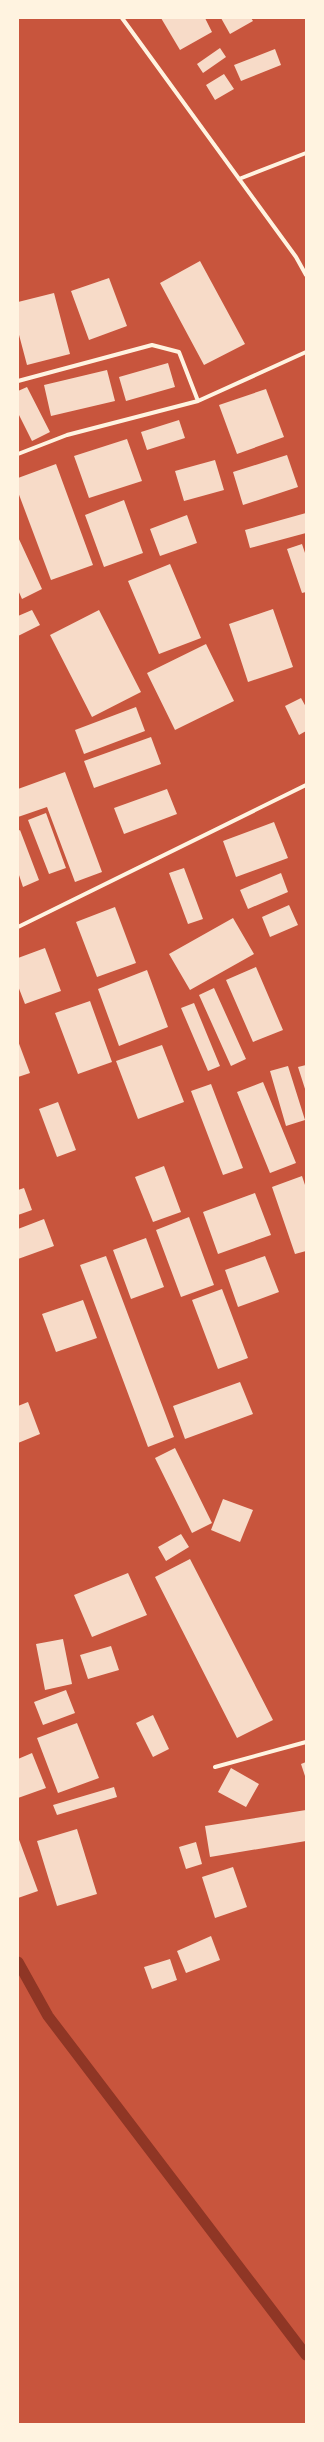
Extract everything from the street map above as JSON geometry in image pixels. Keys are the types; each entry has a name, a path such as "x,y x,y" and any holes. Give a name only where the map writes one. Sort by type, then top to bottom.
{"street":[{"path":"122,18 296,257 306,275"},
{"path":"239,179 306,152"},
{"path":"18,381 152,345 179,352 198,401"},
{"path":"18,454 68,435 198,401 306,352"},
{"path":"18,928 306,785"},
{"path":"215,1767 306,1742"}],"building":[{"path":"161,18 205,18 212,32 180,50"},
{"path":"221,18 251,18 253,21 230,34"},
{"path":"220,48 226,57 203,73 197,64"},
{"path":"275,49 281,65 241,81 234,65"},
{"path":"224,74 234,89 215,100 206,85"},
{"path":"200,261 245,344 204,365 160,283"},
{"path":"109,278 127,326 89,340 71,291"},
{"path":"54,293 70,354 27,365 18,331 18,302"},
{"path":"168,363 175,387 126,401 119,377"},
{"path":"107,370 115,401 51,416 44,385"},
{"path":"27,387 50,432 32,441 18,413 18,391"},
{"path":"266,389 284,437 237,454 219,405"},
{"path":"179,420 185,438 147,450 141,432"},
{"path":"127,439 142,481 89,498 74,456"},
{"path":"287,455 298,487 243,505 233,472"},
{"path":"215,460 224,490 184,501 175,471"},
{"path":"56,464 93,565 51,580 18,492 18,478"},
{"path":"124,500 143,553 104,567 85,515"},
{"path":"306,513 306,533 250,548 245,530"},
{"path":"187,515 197,543 160,556 150,529"},
{"path":"18,537 42,589 22,599 18,590"},
{"path":"302,544 306,556 306,592 302,593 287,549"},
{"path":"170,564 201,638 159,654 128,581"},
{"path":"273,609 293,667 248,682 229,624"},
{"path":"32,610 40,625 18,636 18,616"},
{"path":"99,610 141,692 92,717 50,635"},
{"path":"206,644 234,701 175,730 147,673"},
{"path":"301,698 306,707 306,731 299,735 285,706"},
{"path":"136,707 145,731 84,754 75,730"},
{"path":"151,737 161,764 94,788 84,761"},
{"path":"65,772 102,872 75,882 47,807 18,817 18,789"},
{"path":"167,789 177,814 124,834 114,808"},
{"path":"46,813 66,868 49,874 28,820"},
{"path":"274,822 288,858 236,877 223,841"},
{"path":"20,830 39,880 23,887 18,872 18,831"},
{"path":"184,868 203,919 188,924 169,873"},
{"path":"281,873 288,892 248,909 240,890"},
{"path":"289,905 298,925 270,937 262,917"},
{"path":"115,907 136,963 97,977 76,922"},
{"path":"233,918 254,954 190,990 169,954"},
{"path":"45,948 61,991 25,1004 18,986 18,958"},
{"path":"256,967 283,1030 253,1042 226,980"},
{"path":"147,970 168,1027 119,1046 98,989"},
{"path":"214,988 246,1059 231,1066 199,995"},
{"path":"90,1001 112,1062 78,1074 55,1013"},
{"path":"194,1003 220,1066 208,1071 181,1008"},
{"path":"18,1041 30,1073 18,1077"},
{"path":"162,1045 184,1102 138,1119 116,1061"},
{"path":"306,1065 306,1092 298,1067"},
{"path":"288,1066 305,1120 286,1126 270,1071"},
{"path":"263,1082 296,1163 270,1173 237,1092"},
{"path":"211,1084 243,1168 223,1175 191,1091"},
{"path":"58,1102 76,1150 57,1157 39,1109"},
{"path":"164,1166 181,1212 153,1222 135,1177"},
{"path":"302,1176 306,1188 306,1251 295,1254 272,1187"},
{"path":"24,1188 32,1210 18,1215 18,1190"},
{"path":"255,1193 271,1235 218,1254 203,1212"},
{"path":"189,1217 214,1285 181,1297 156,1230"},
{"path":"44,1219 54,1246 18,1259 18,1229"},
{"path":"146,1238 164,1287 131,1299 113,1250"},
{"path":"106,1256 174,1437 148,1447 80,1265"},
{"path":"265,1256 279,1292 238,1307 225,1270"},
{"path":"222,1289 248,1358 218,1369 192,1300"},
{"path":"83,1300 97,1338 56,1352 42,1314"},
{"path":"240,1382 253,1414 185,1439 173,1406"},
{"path":"28,1402 40,1434 18,1443 18,1406"},
{"path":"175,1448 212,1523 192,1533 155,1458"},
{"path":"223,1499 253,1510 240,1542 211,1530"},
{"path":"181,1534 189,1547 166,1561 158,1547"},
{"path":"190,1559 273,1720 237,1738 155,1577"},
{"path":"128,1573 147,1615 92,1637 74,1595"},
{"path":"63,1639 72,1684 45,1690 36,1644"},
{"path":"111,1646 119,1670 88,1679 80,1655"},
{"path":"66,1690 75,1713 43,1725 34,1702"},
{"path":"153,1715 169,1749 153,1757 136,1723"},
{"path":"77,1723 99,1778 58,1793 37,1738"},
{"path":"32,1753 46,1788 18,1798 18,1759"},
{"path":"306,1762 306,1779 301,1764"},
{"path":"231,1768 259,1784 246,1807 218,1792"},
{"path":"114,1787 117,1797 57,1815 53,1805"},
{"path":"306,1810 306,1841 210,1857 205,1826"},
{"path":"77,1829 97,1894 57,1906 37,1841"},
{"path":"18,1837 38,1891 18,1898"},
{"path":"196,1842 202,1864 186,1869 179,1847"},
{"path":"233,1867 247,1907 215,1918 202,1877"},
{"path":"211,1936 220,1960 186,1973 177,1951"},
{"path":"170,1959 177,1980 152,1989 144,1967"}],"waterway":[{"path":"18,1962 48,2016 306,2355"}]}
